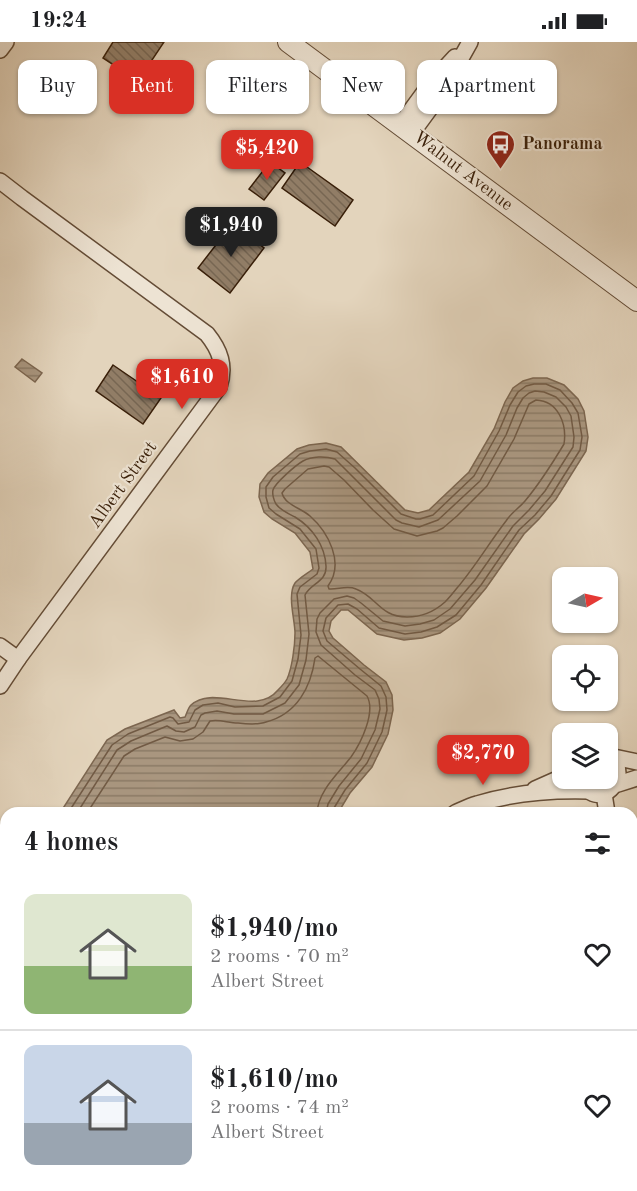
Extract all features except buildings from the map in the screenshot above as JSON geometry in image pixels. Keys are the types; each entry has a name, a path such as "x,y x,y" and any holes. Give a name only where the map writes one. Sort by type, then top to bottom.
{"street":[{"path":"0,50 6,42"},
{"name":"Walnut Avenue","path":"288,42 637,301"},
{"path":"406,129 442,92 469,42"},
{"name":"Albert Street","path":"0,181 207,334 216,344 223,368 219,387 0,686"},
{"path":"0,646 18,659"},
{"path":"618,758 637,762"},
{"path":"618,765 620,771 618,784 637,778"},
{"path":"521,794 552,781"},
{"path":"470,807 521,794 580,789"},
{"path":"592,789 603,807"},
{"path":"596,789 610,792 613,789"}],"water":[{"path":"22,359 42,373 35,382 15,367"},
{"path":"547,378 564,385 578,399 584,411 588,437 586,451 556,499 524,534 486,588 460,619 440,633 404,640 377,634 348,610 341,610 331,621 329,631 333,638 386,682 392,695 393,710 388,734 372,767 342,807 64,807 107,740 125,729 174,710 180,718 185,717 191,705 200,699 258,701 269,698 286,680 292,663 294,644 295,628 291,601 293,588 297,581 313,569 310,552 295,533 264,512 259,497 260,484 268,473 297,449 326,443 341,447 405,510 418,513 429,510 469,472 494,429 513,388 523,381"}],"place":[{"name":"Panorama","path":"501,170"}]}
